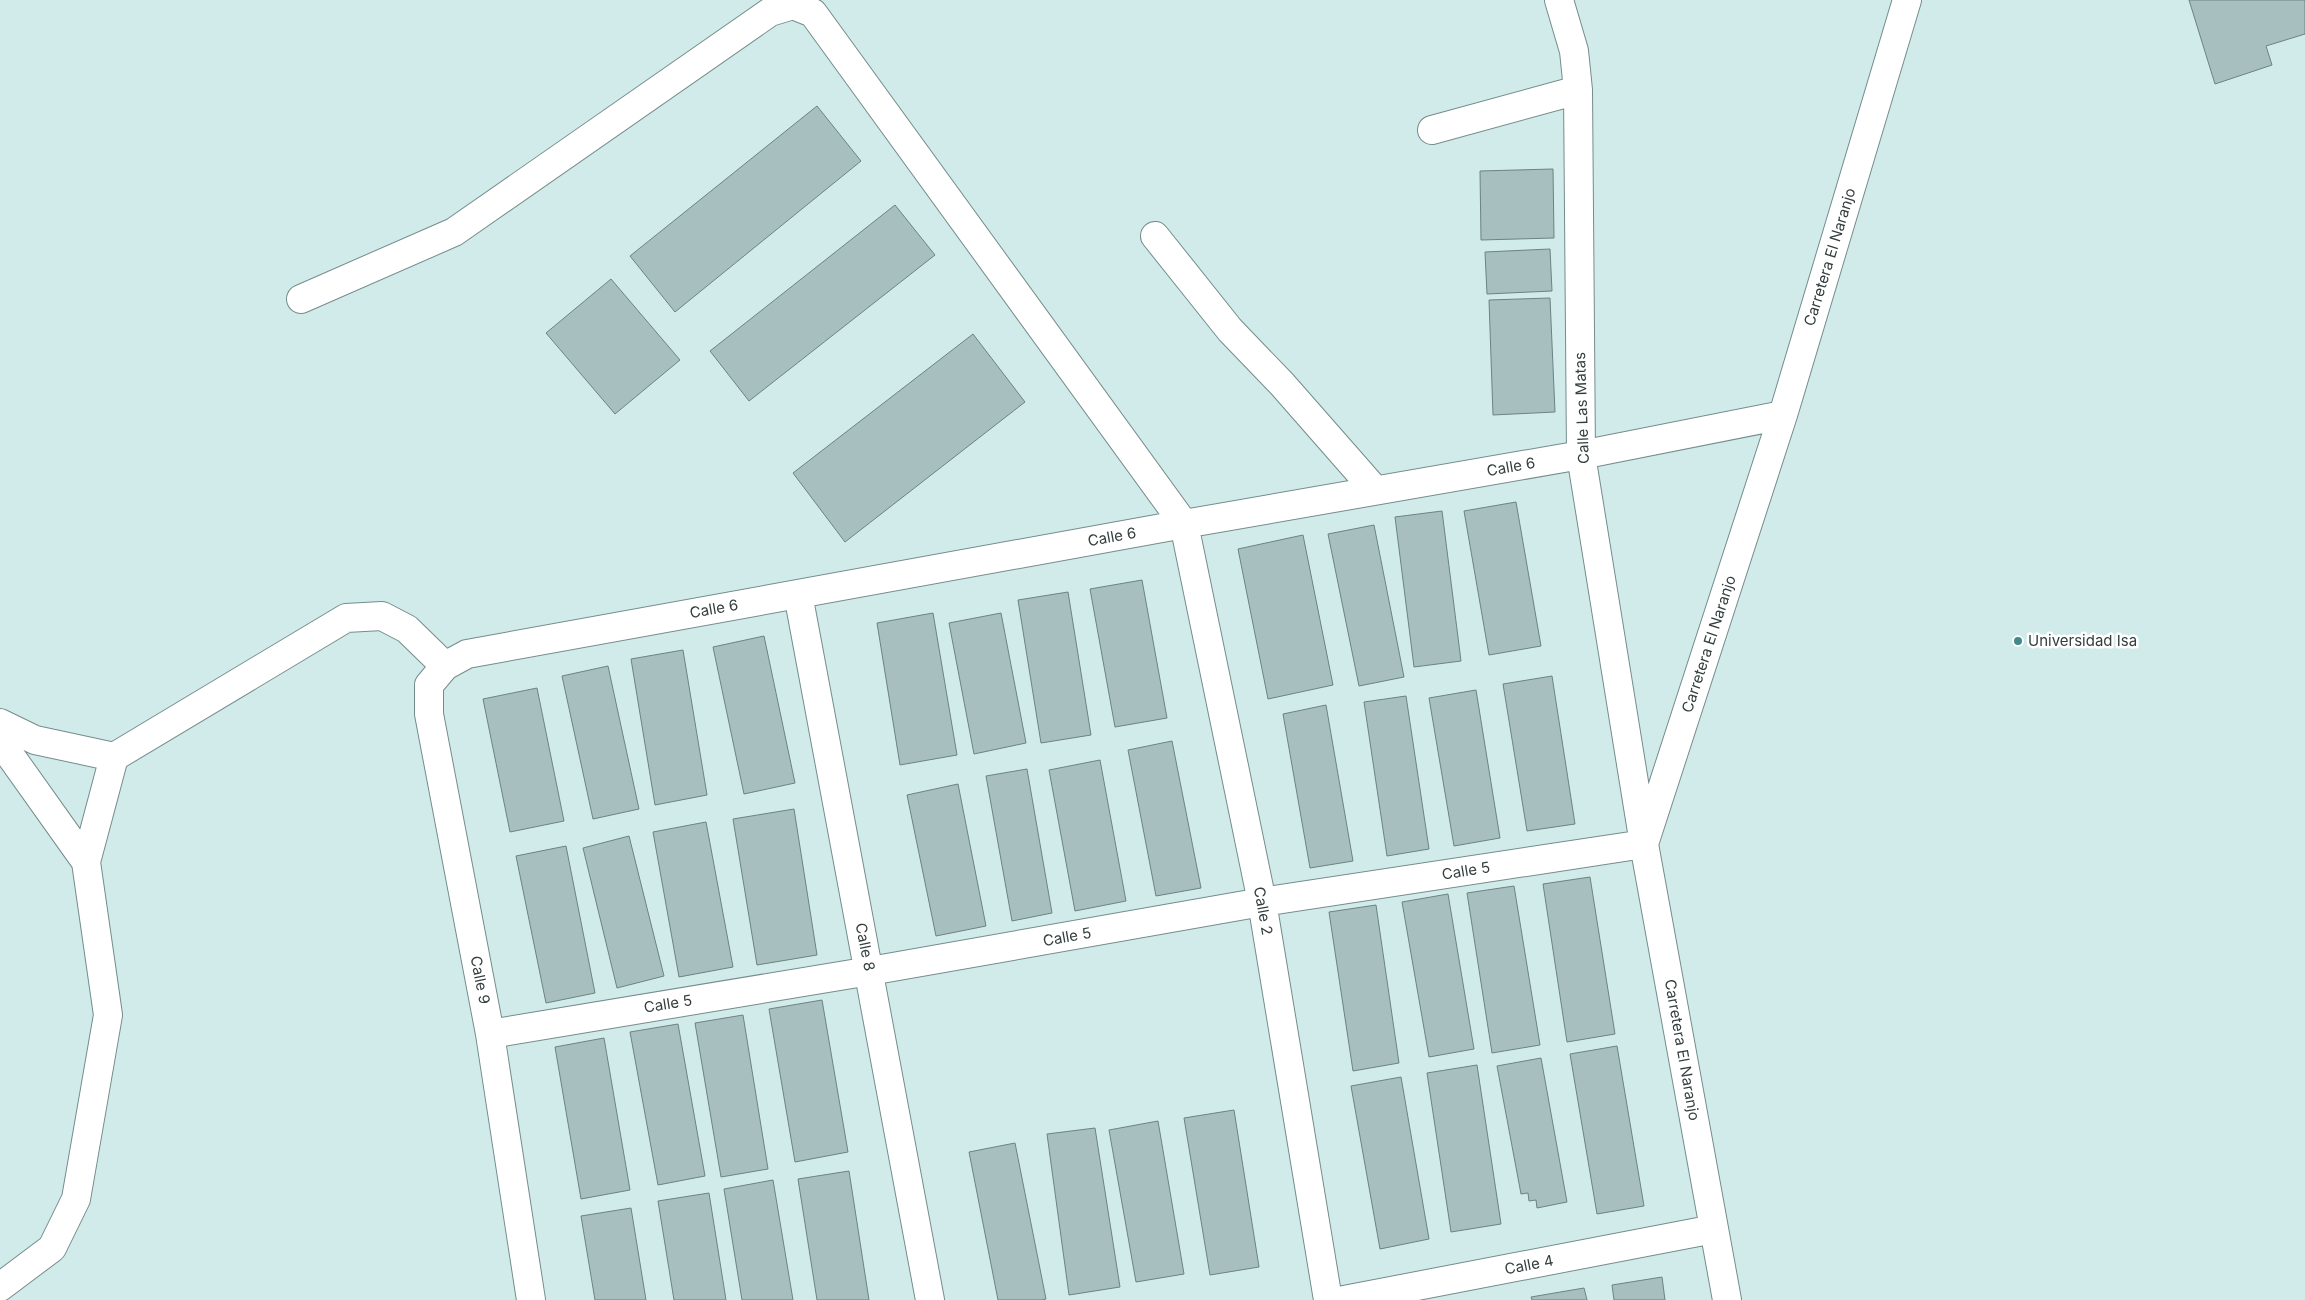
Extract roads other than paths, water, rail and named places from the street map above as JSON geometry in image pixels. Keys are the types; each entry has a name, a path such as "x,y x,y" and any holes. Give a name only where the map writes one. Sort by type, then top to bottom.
{"street":[{"name":"Calle Las Matas","path":"1559,0 1574,51 1578,90 1581,455 1644,844"},
{"name":"Carretera El Naranjo","path":"1727,1300 1644,844 1783,415 1906,0"},
{"path":"301,299 454,232 770,12 793,5 813,13 1184,524"},
{"path":"1432,130 1578,90"},
{"path":"1155,236 1230,330 1282,384 1375,490"},
{"name":"Calle 6","path":"445,666 467,654 1184,524 1581,455 1783,415"},
{"name":"Calle 2","path":"1184,524 1262,902 1328,1300"},
{"name":"Calle 8","path":"798,594 930,1300"},
{"path":"0,723 35,740 114,757 346,618 382,616 407,629 445,666"},
{"name":"Calle 9","path":"445,666 429,685 429,714 490,1034 531,1300"},
{"path":"0,741 86,862"},
{"path":"0,1287 52,1248 76,1199 108,1015 86,862 114,757"},
{"name":"Calle 5","path":"490,1034 870,971 1262,902 1644,844"},
{"name":"Calle 4","path":"1344,1300 1714,1229"}],"place":[{"name":"Universidad Isa","path":"2018,641"}]}
